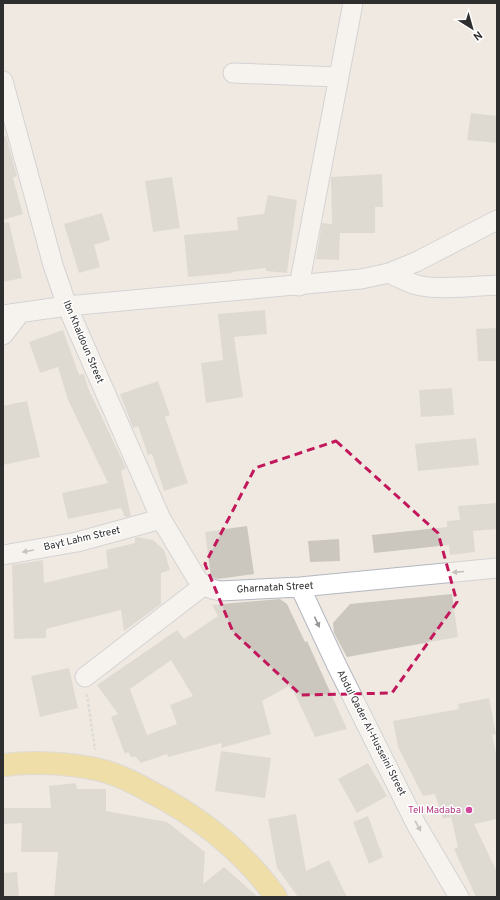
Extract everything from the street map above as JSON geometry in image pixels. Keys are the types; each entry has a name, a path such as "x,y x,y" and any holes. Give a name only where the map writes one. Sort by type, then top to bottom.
{"main road":[{"path":"3,765 40,763 97,769 131,781 189,814 232,848 252,868 276,897"}],"street":[{"path":"299,286 353,3"},
{"path":"234,72 338,77"},
{"name":"Ibn Khaldoun Street","path":"5,91 53,265 67,306 161,519 197,579 203,586"},
{"path":"3,335 11,314 67,306 299,286 361,279 389,273 416,262 497,220"},
{"path":"389,273 404,281 422,287 497,285"},
{"name":"Bayt Lahm Street","path":"4,549 77,542 161,519"},
{"name":"Gharnatah Street","path":"203,586 211,590 220,591 300,587 497,568"},
{"path":"85,677 203,586"},
{"name":"Abdul Qader Al-Husseini Street","path":"300,587 337,666 413,817 459,897"}],"path":[{"path":"85,677 97,769"}],"highlighted area":[{"path":"336,441 438,533 457,602 392,693 301,695 233,632 205,564 255,468"}],"building":[{"path":"471,113 497,116 497,143 467,140"},
{"path":"3,136 6,136 17,176 13,178 23,214 3,220"},
{"path":"382,174 383,207 375,207 375,233 340,233 339,260 316,259 322,223 332,224 331,177"},
{"path":"172,177 180,228 153,232 145,181"},
{"path":"268,195 297,200 287,273 266,271 266,268 188,277 184,235 238,230 237,217 264,214"},
{"path":"102,213 110,240 94,245 100,267 79,273 64,224"},
{"path":"9,222 22,278 3,282 3,223"},
{"path":"265,310 267,334 234,337 243,397 206,403 201,363 223,360 218,314"},
{"path":"497,328 497,361 478,361 476,329"},
{"path":"63,330 79,375 84,374 88,388 126,468 121,471 131,516 125,517 121,508 68,519 62,493 108,483 68,400 58,367 40,373 29,342"},
{"path":"158,381 170,415 165,417 188,483 164,491 152,454 148,455 138,426 133,428 120,394"},
{"path":"452,388 454,415 421,417 419,390"},
{"path":"27,401 40,457 3,465 3,406"},
{"path":"476,438 479,465 418,471 415,444"},
{"path":"497,503 497,529 473,531 475,552 450,555 449,545 374,553 372,535 447,527 447,521 460,520 458,506"},
{"path":"247,526 254,574 218,579 211,577 205,532"},
{"path":"137,537 153,540 164,550 170,570 161,573 161,604 124,631 121,610 46,629 46,638 14,639 12,565 43,560 44,583 108,568 106,550 135,543 135,538"},
{"path":"339,539 340,561 310,562 308,541"},
{"path":"452,594 458,637 347,657 334,633 333,623 350,604"},
{"path":"280,599 287,604 305,642 307,641 347,729 315,737 293,690 291,691 289,686 262,701 271,734 221,748 222,743 168,757 167,754 141,763 135,756 132,758 128,752 125,754 111,717 118,714 97,685 177,630 184,639 218,616 212,605","holes":["171,660 193,696 170,705 177,724 147,735 130,689"]},
{"path":"69,668 78,708 40,717 31,676"},
{"path":"489,698 496,734 492,735 497,757 497,819 474,824 497,872 497,897 476,897 454,849 458,847 451,817 443,819 435,794 423,796 398,747 393,721 459,709 458,704"},
{"path":"221,751 271,758 265,798 215,791"},
{"path":"368,763 387,796 357,813 338,779"},
{"path":"76,783 77,789 106,789 106,811 167,822 205,852 203,884 224,867 258,897 54,897 58,852 21,852 22,823 3,824 3,808 51,808 49,786"},
{"path":"296,814 306,871 329,860 347,897 298,897 277,868 268,819"},
{"path":"368,816 383,857 369,864 353,822"},
{"path":"17,872 19,897 3,897 3,873"}],"place":[{"name":"Tell Madaba","path":"469,810"}]}
